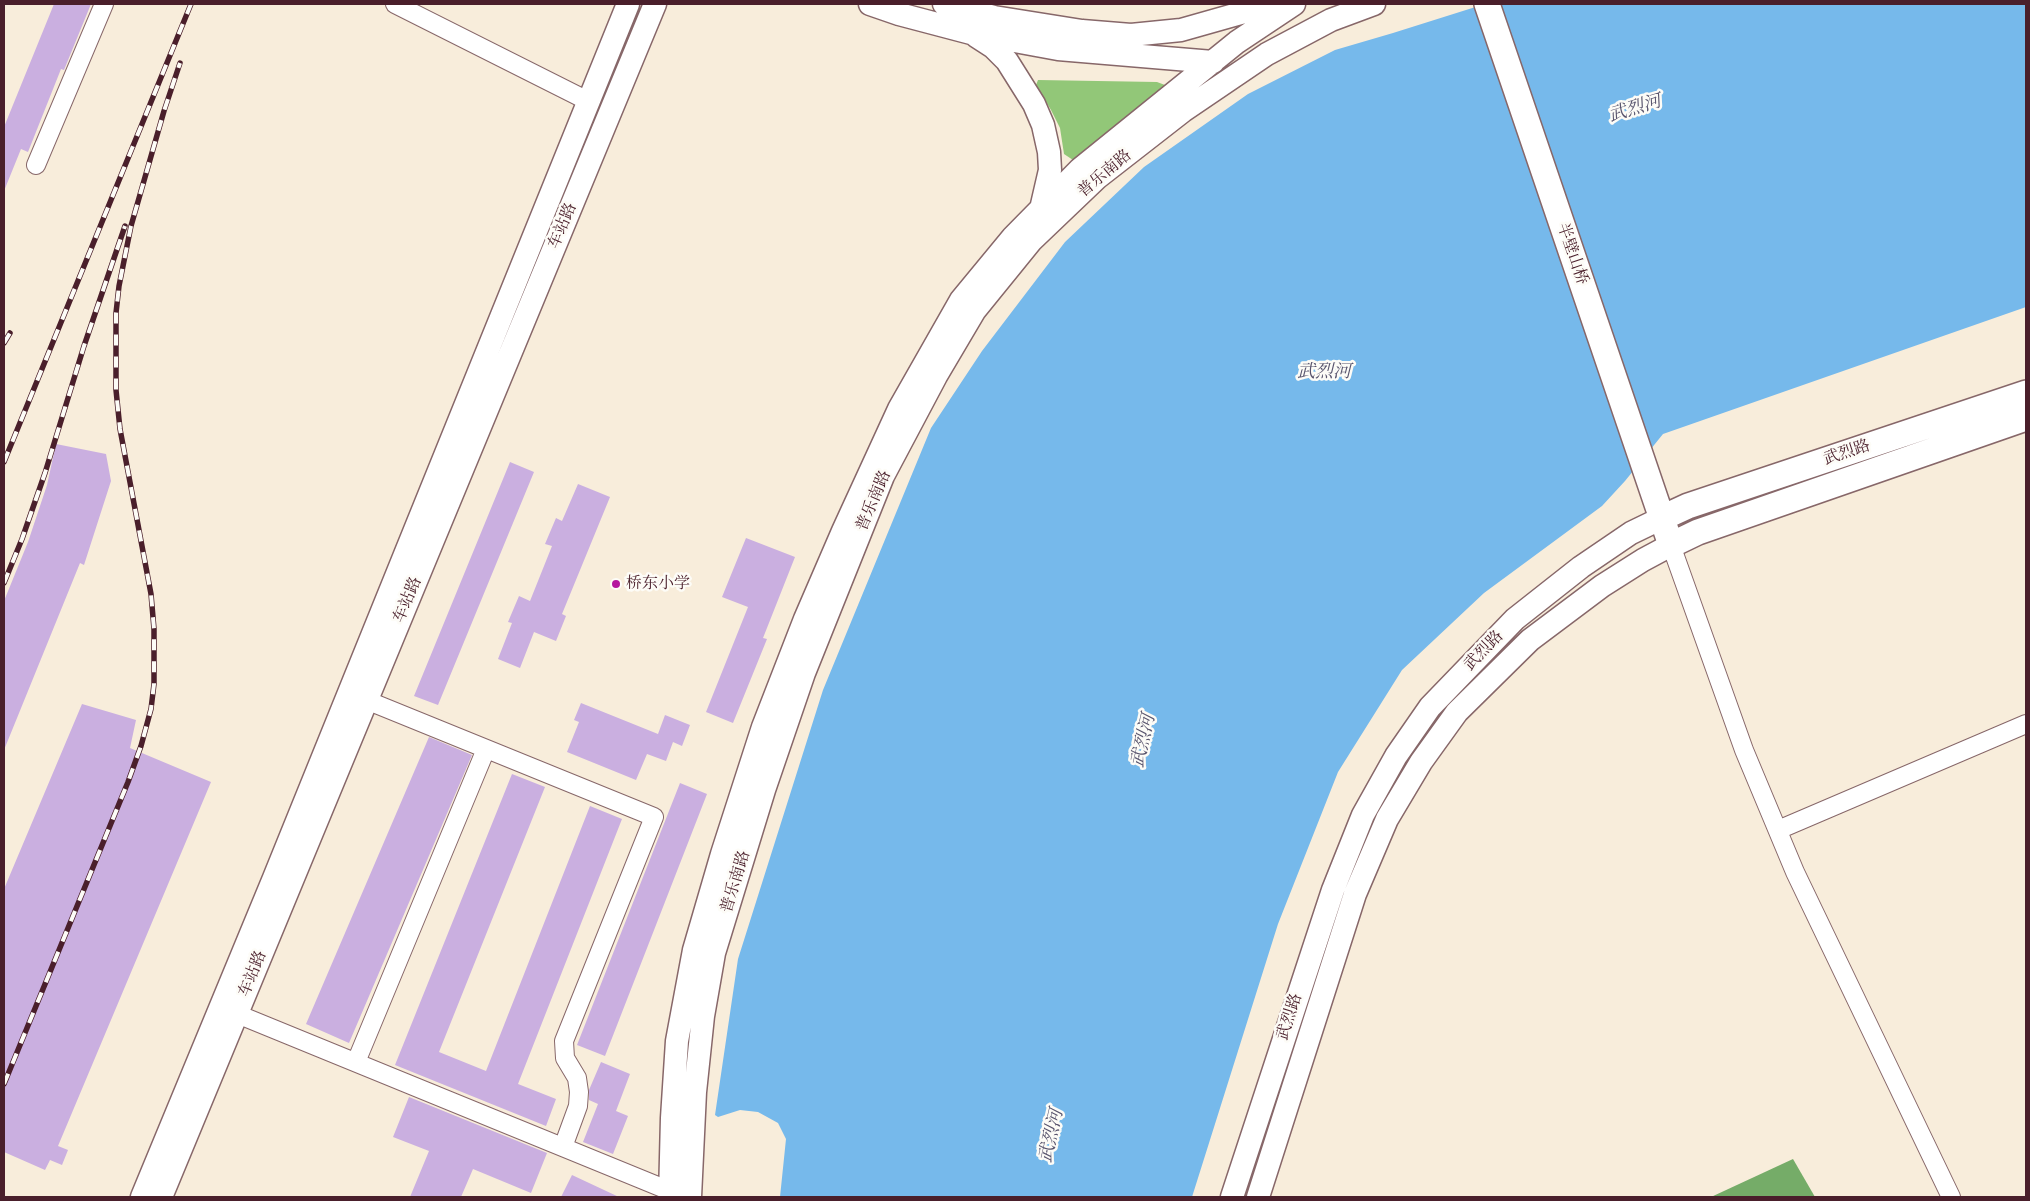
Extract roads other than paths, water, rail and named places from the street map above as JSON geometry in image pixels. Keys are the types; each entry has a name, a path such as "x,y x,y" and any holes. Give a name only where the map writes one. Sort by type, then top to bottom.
{"highway":[{"name":"半壁山桥","path":"1487,4 1671,545"},
{"name":"武烈路","path":"1662,518 1688,506 2026,393"},
{"name":"武烈路","path":"1671,545 1698,532 2026,418"}],"main road":[{"name":"车站路","path":"142,1197 274,878 628,4"},
{"name":"车站路","path":"161,1197 655,4"},
{"path":"870,4 899,14 971,33 1058,49 1213,62"},
{"path":"944,4 1004,19 1082,31 1131,35 1182,30 1272,4"},
{"name":"普乐南路","path":"677,1195 672,1118 677,1041 694,950 722,854 767,718 831,557 899,409 961,300 1013,237 1080,169 1237,42 1294,4"},
{"name":"普乐南路","path":"677,1195 714,953 764,790 804,673 883,476 936,376 975,310 1012,264 1031,241 1097,178 1183,111 1267,54 1331,20 1374,4"},
{"path":"971,33 993,47 1008,61 1030,95 1043,125 1049,152 1050,170 1041,209"},
{"name":"武烈路","path":"1232,1197 1333,890 1363,815 1396,756 1430,707 1515,619 1581,567 1631,533 1662,518"},
{"name":"武烈路","path":"1258,1197 1355,894 1387,819 1421,762 1457,712 1530,640 1602,586 1671,545"}],"street":[{"path":"36,164 104,4"},
{"path":"395,4 588,101"},
{"path":"1671,545 1744,750 1795,872 1951,1197"},
{"path":"366,700 654,817 564,1041 565,1058 577,1078 579,1092 578,1106 563,1147"},
{"path":"1778,830 2026,724"},
{"path":"356,1062 486,749"},
{"path":"237,1014 677,1195"}],"water":[{"name":"武烈河","path":"1485,4 2026,4 2026,307 1663,434 1602,506 1484,593 1402,670 1338,772 1278,924 1192,1197 780,1197 786,1139 778,1123 758,1112 740,1110 718,1117 715,1115 738,959 823,690 931,428 982,351 1065,242 1144,167 1248,94 1335,50"}],"railway":[{"path":"4,462 191,4"},
{"path":"4,1084 128,782 141,746 151,709 154,684 154,629 151,594 120,429 116,390 116,313 119,286 131,226 164,111 180,63"},
{"path":"4,583 45,473 84,346 125,226"},
{"path":"4,343 10,333"}],"place":[{"name":"桥东小学","path":"616,584"}]}
